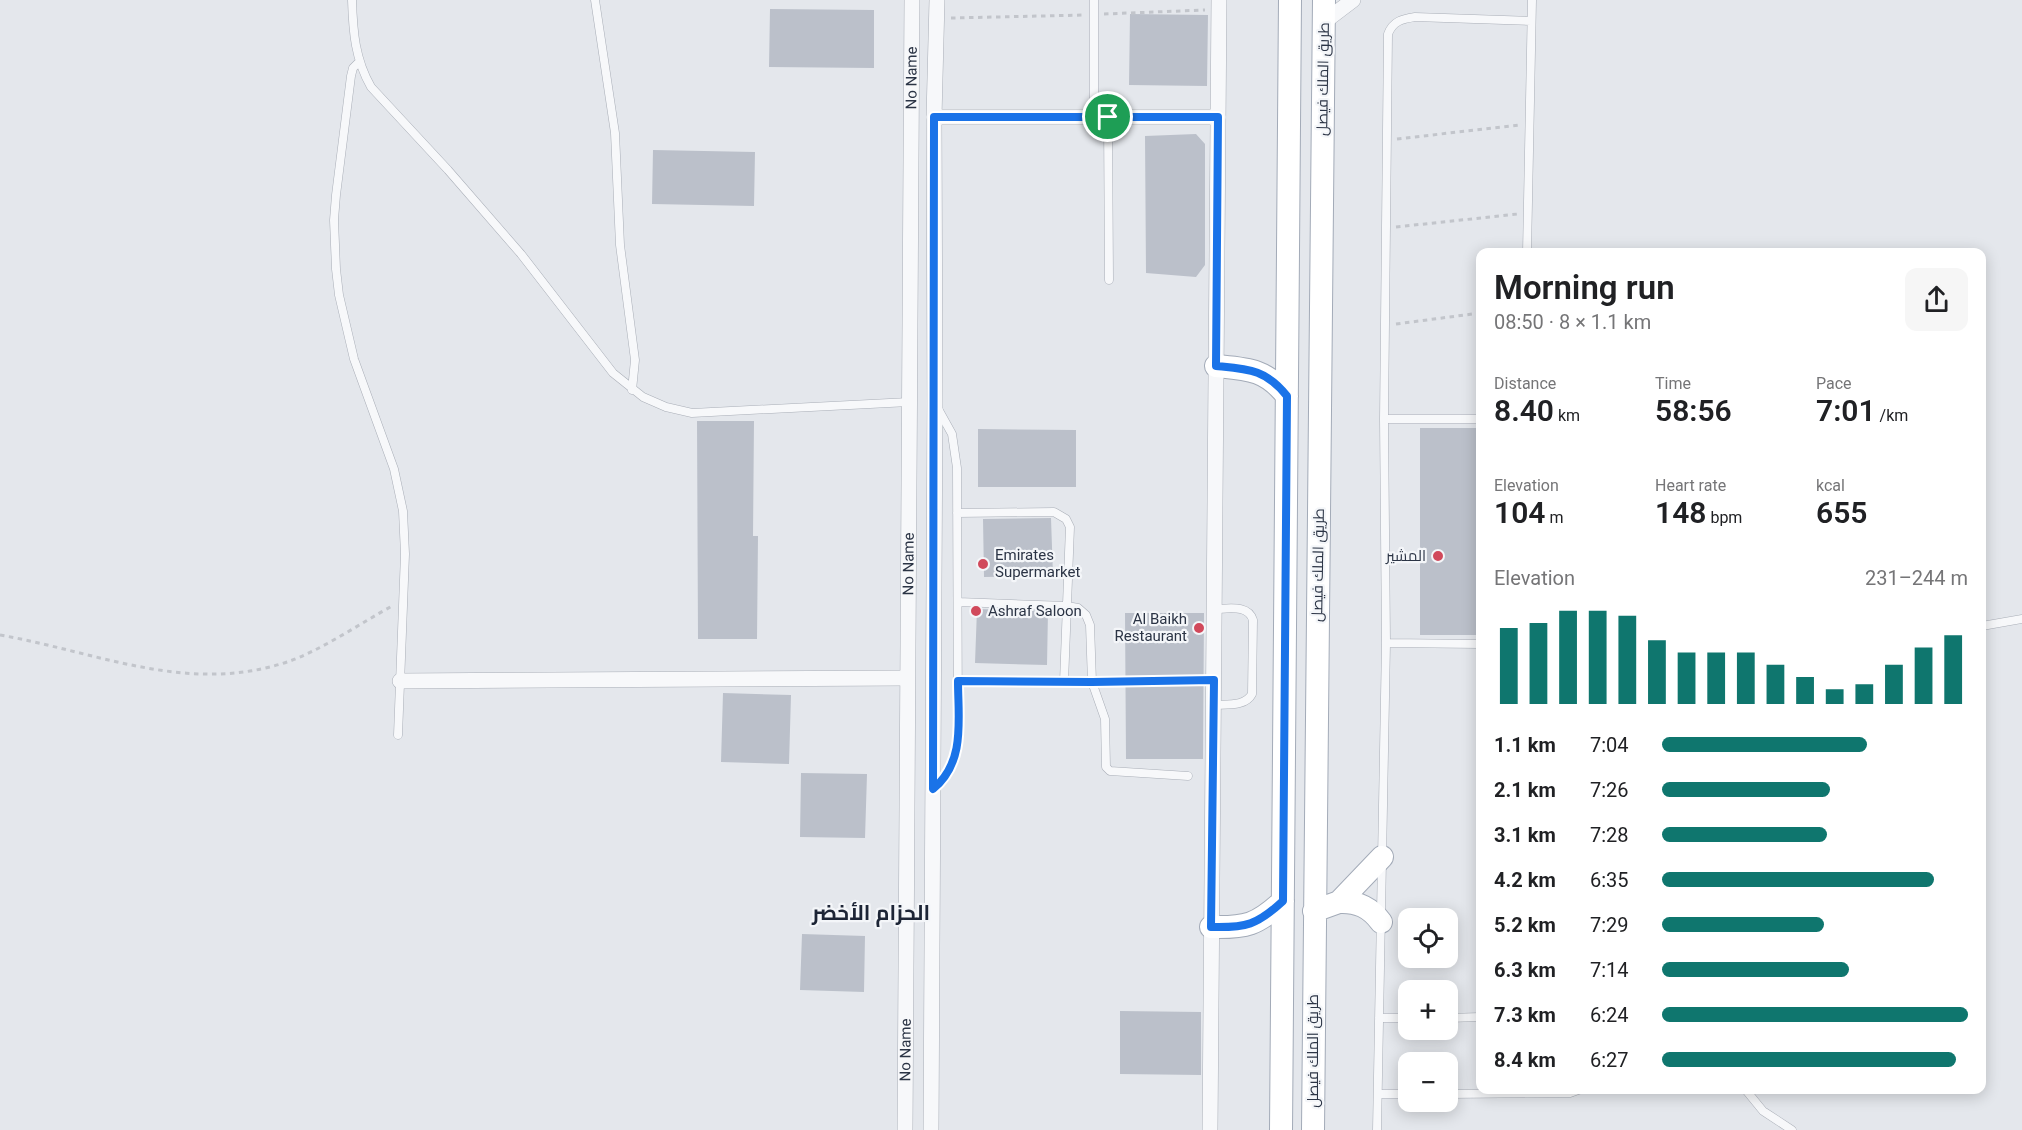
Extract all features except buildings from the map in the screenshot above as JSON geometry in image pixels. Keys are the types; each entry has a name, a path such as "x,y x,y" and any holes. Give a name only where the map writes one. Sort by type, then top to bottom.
{"main road":[{"name":"طريق الملك فيصل","path":"1281,1130 1290,0"},
{"name":"طريق الملك فيصل","path":"1313,1130 1324,11"},
{"path":"1216,366 1264,374 1273,380 1287,396"},
{"path":"1339,902 1382,857"},
{"path":"1211,927 1232,928 1250,925 1267,916 1283,901"},
{"path":"1314,911 1339,902 1355,903 1370,910 1381,922"}],"street":[{"name":"No Name","path":"904,1130 912,0"},
{"name":"No Name","path":"931,1130 935,404 934,117 937,0"},
{"path":"1324,11 1353,0"},
{"path":"1210,1130 1219,5"},
{"name":"No Name","path":"934,117 1218,117"},
{"path":"400,681 907,678"}],"lane":[{"path":"352,0 354,35 359,62 364,75 380,98 485,212 521,254 613,373 632,390 654,403 692,413 909,402"},
{"path":"595,0 615,133 620,245 635,360 632,390"},
{"path":"1094,0 1109,280"},
{"path":"1527,248 1532,0"},
{"path":"1377,1130 1386,643 1384,419 1388,34 1390,28 1400,19 1415,17 1531,21"},
{"path":"359,62 352,72 336,195 334,220 336,269 339,295 354,359 386,444 399,489 404,532 398,735"},
{"path":"933,789 947,776 956,759 958,739 956,451 952,434 935,404"},
{"path":"1384,419 1476,419"},
{"path":"957,513 1050,512 1063,516 1070,527 1064,682"},
{"path":"958,602 1078,608 1086,615 1090,625 1092,682 1105,719 1107,769 1188,776"},
{"path":"1213,705 1243,703 1252,694 1253,620 1252,615 1245,609 1214,609"},
{"path":"1986,625 2022,619"},
{"path":"1386,643 1476,644"},
{"path":"958,681 1092,682"},
{"path":"1458,1017 1476,1017"},
{"path":"1379,1018 1398,1018"},
{"path":"1378,1094 1398,1094"},
{"path":"1458,1094 1476,1094"},
{"path":"1749,1094 1764,1111 1792,1130"}],"path":[{"path":"937,19 1094,14 1219,5"},
{"path":"1387,140 1530,124"},
{"path":"1386,228 1528,213"},
{"path":"1385,325 1476,314"},
{"path":"0,635 159,672 224,674 246,672 289,662 403,600"},
{"path":"1092,682 1214,680"}],"place":[{"name":"المشير","path":"1438,556"},
{"name":"Emirates Supermarket","path":"983,564"},
{"name":"Ashraf Saloon","path":"976,611"},
{"name":"Al Baikh Restaurant","path":"1199,628"}],"district":[{"name":"الحزام الأخضر","path":"871,913"}],"route":[{"path":"934,117 1108,117 1218,117 1216,366 1264,374 1273,380 1287,396 1283,901 1259,921 1241,927 1211,927 1214,680 958,681 956,759 947,776 933,789 934,117"}]}
